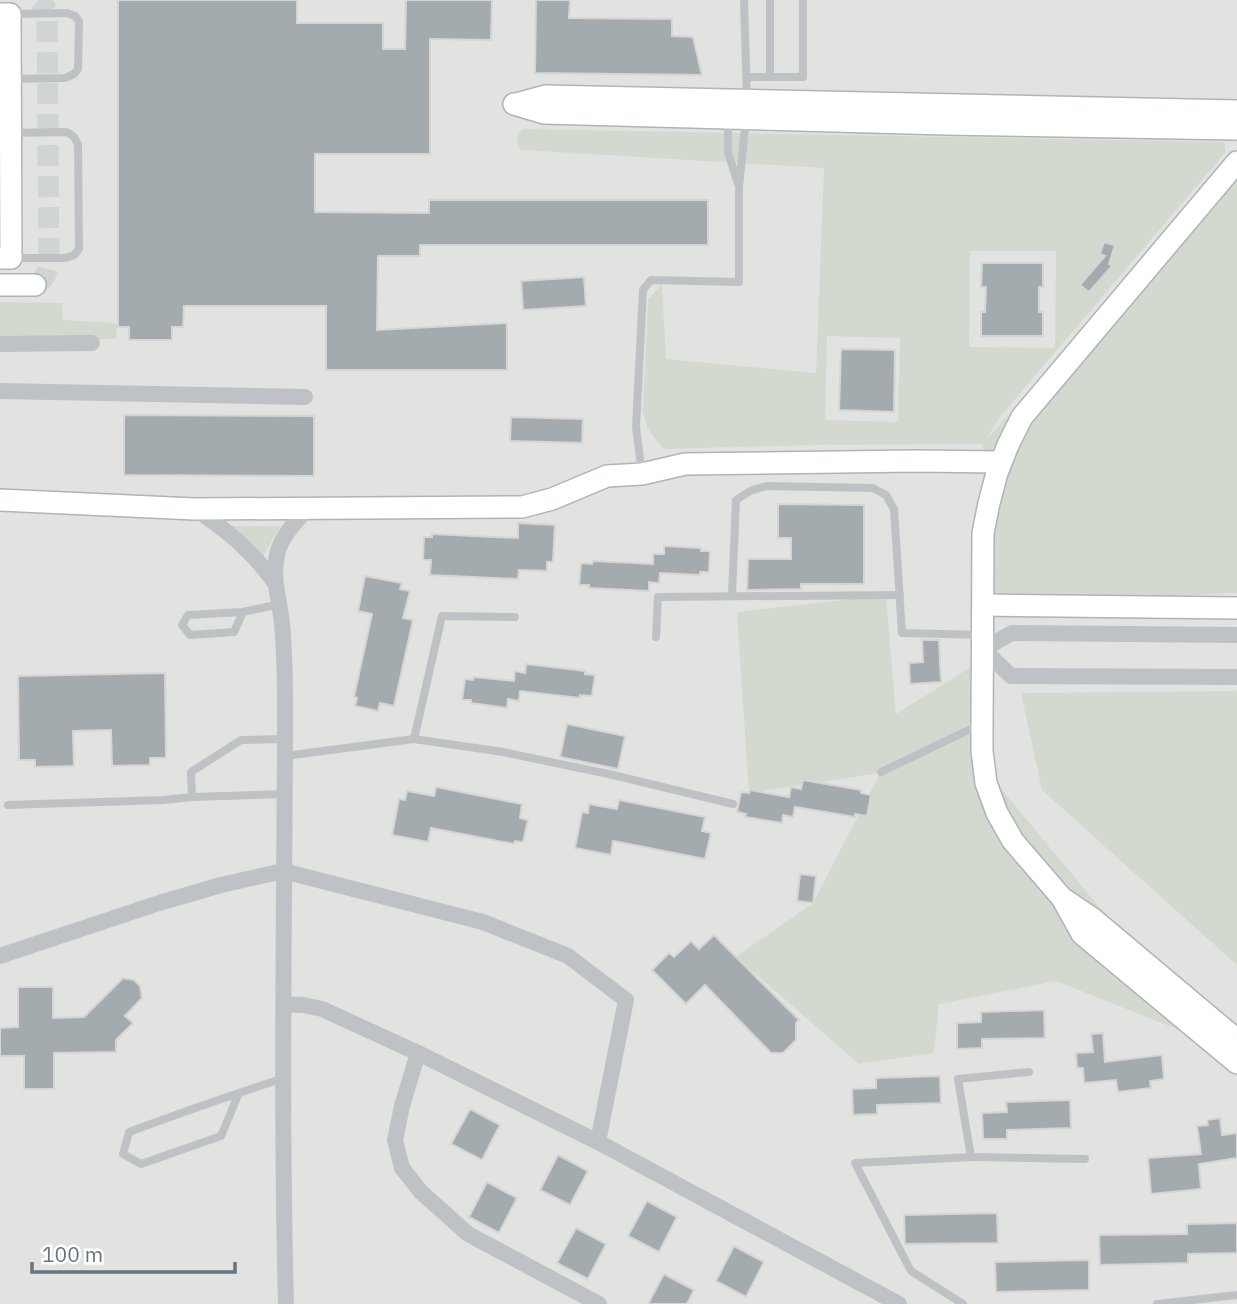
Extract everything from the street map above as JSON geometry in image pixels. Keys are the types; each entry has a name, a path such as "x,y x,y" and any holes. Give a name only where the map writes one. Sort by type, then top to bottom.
{"main road":[{"path":"5,14 10,79 6,258"},
{"path":"1237,111 740,112 544,113 514,104 545,96 740,112 1237,129"},
{"path":"1237,162 1022,417 1001,462 990,495 983,533 982,724 983,767 997,813 1018,848 1062,898 1082,934 1237,1063"},
{"path":"0,285 35,285"},
{"path":"0,500 194,509 522,507 552,499 607,476 642,474 685,464 1001,462"},
{"path":"983,605 1237,608"},
{"path":"1062,898 1093,919 1237,1040"}],"street":[{"path":"0,344 92,343"},
{"path":"0,391 305,397"},
{"path":"286,1304 283,871 285,670 280,604 275,583 281,542 308,508"},
{"path":"194,509 240,542 275,583"},
{"path":"1237,635 1012,634 983,642 1011,676 1237,677"},
{"path":"0,956 159,902 283,871 482,922 568,956 626,1000 598,1142"},
{"path":"284,1004 322,1009 418,1053 598,1142 899,1304"},
{"path":"418,1053 395,1140 402,1168 421,1192 468,1234 599,1304"}],"lane":[{"path":"739,187 728,152 740,112 746,77 744,0"},
{"path":"770,0 770,77"},
{"path":"746,77 803,77 803,0"},
{"path":"5,14 67,13 79,21 78,69 74,74 65,78 10,79"},
{"path":"642,474 636,427 643,290 651,281 739,282 740,112"},
{"path":"6,258 66,258 79,248 78,145 75,138 66,132 10,133"},
{"path":"732,596 736,500 750,491 766,486 873,488 886,495 894,509 902,633 983,642"},
{"path":"656,637 658,597 900,595"},
{"path":"243,612 234,632 190,635 182,625 188,615 243,612 280,604"},
{"path":"414,739 442,616 515,617"},
{"path":"881,772 982,724"},
{"path":"192,797 191,772 241,740 285,739"},
{"path":"285,756 414,739 503,752 733,804"},
{"path":"8,805 284,794"},
{"path":"971,1157 958,1079 1029,1072"},
{"path":"239,1093 221,1136 141,1164 123,1154 129,1132 239,1093 284,1078"},
{"path":"963,1304 911,1271 855,1163 971,1157 1085,1159"},
{"path":"1157,1304 1237,1294"}],"shaded area":[{"path":"0,0 1237,0 1237,1304 0,1304"},
{"path":"521,131 1225,142 1225,153 998,419 986,440 1237,161 1237,593 983,605 983,444 663,449 648,429 643,412 648,300 662,284 666,359 816,373 824,168 522,150 517,142","holes":["970,251 1056,251 1054,348 969,347","827,336 900,338 898,422 825,420"]},
{"path":"0,302 62,303 63,320 117,323 116,339 0,340"},
{"path":"230,526 281,526 263,556"},
{"path":"886,595 896,714 982,660 983,767 1212,1043 1056,981 939,1004 934,1053 859,1064 736,957 813,903 880,773 749,793 737,612"},
{"path":"1237,691 1237,965 1042,790 1021,693"}],"building":[{"path":"118,0 297,0 297,23 383,23 383,49 405,49 406,0 492,0 491,40 430,39 430,154 315,154 315,212 429,213 429,200 708,200 708,245 420,245 420,256 378,256 377,330 507,323 507,370 326,370 326,306 184,306 183,327 172,327 172,340 129,340 129,327 118,327"},
{"path":"536,0 570,0 569,18 672,19 672,36 693,37 702,75 535,73"},
{"path":"1104,242 1114,245 1116,242 1109,264 1112,266 1089,292 1080,285 1105,256 1100,254"},
{"path":"982,263 1043,263 1039,312 1043,312 1043,336 981,336 981,312 985,312 986,287 981,287"},
{"path":"584,277 586,306 523,310 521,281"},
{"path":"841,349 895,350 894,412 839,410"},
{"path":"124,415 314,416 314,476 124,475"},
{"path":"511,417 583,419 582,443 510,441"},
{"path":"778,504 864,505 864,584 801,584 801,589 747,590 748,559 791,559 791,538 778,538"},
{"path":"518,523 555,525 553,562 547,562 547,571 519,570 518,579 430,575 431,560 423,560 424,537 432,537 432,534 518,538"},
{"path":"664,546 710,551 709,572 700,572 700,575 660,573 659,583 649,582 649,591 589,588 589,585 579,585 581,563 592,564 593,561 653,564 653,554 664,554"},
{"path":"365,576 402,583 400,589 410,591 403,618 413,620 394,706 380,703 378,711 355,706 357,698 354,697 372,614 358,611"},
{"path":"922,640 939,640 941,682 910,684 909,663 923,662"},
{"path":"526,664 585,671 585,674 595,675 592,696 580,695 580,698 520,691 519,701 508,699 507,708 462,700 465,679 473,680 474,677 514,681 515,671 525,673"},
{"path":"165,673 166,758 150,758 150,765 112,766 111,730 73,731 74,766 35,767 35,760 19,760 18,676"},
{"path":"567,724 625,736 618,769 560,757"},
{"path":"803,780 861,790 861,793 871,795 867,816 855,814 855,817 795,807 793,817 783,815 782,823 745,817 746,814 737,812 741,792 749,793 750,790 789,797 791,787 801,789"},
{"path":"436,787 522,804 520,818 528,820 523,842 515,841 514,844 431,828 428,842 392,835 399,799 405,800 407,791 434,796"},
{"path":"619,800 705,817 702,831 711,833 705,859 613,841 611,855 575,848 582,812 588,813 589,804 617,809"},
{"path":"800,874 816,876 813,903 797,901"},
{"path":"714,935 799,1020 796,1023 796,1040 783,1053 771,1053 705,985 686,1004 652,970 669,953 674,957 691,941 699,949"},
{"path":"123,978 134,980 140,986 142,998 125,1016 133,1023 116,1040 116,1052 54,1053 54,1089 24,1089 24,1056 0,1056 0,1028 18,1027 18,987 53,987 53,1018 84,1017"},
{"path":"1044,1010 1045,1038 982,1039 982,1048 957,1049 957,1023 981,1022 981,1012"},
{"path":"1103,1033 1105,1062 1162,1055 1164,1079 1150,1081 1151,1088 1118,1092 1116,1080 1084,1083 1083,1068 1077,1068 1076,1053 1093,1052 1091,1034"},
{"path":"940,1076 941,1103 877,1105 877,1114 853,1115 852,1089 876,1088 876,1078"},
{"path":"1070,1100 1071,1128 1007,1130 1007,1139 983,1139 982,1113 1007,1112 1006,1102"},
{"path":"470,1109 500,1125 482,1160 451,1144"},
{"path":"1220,1118 1222,1135 1237,1133 1237,1158 1199,1164 1201,1189 1151,1194 1148,1158 1201,1154 1197,1126 1208,1125 1207,1120"},
{"path":"558,1155 588,1171 570,1205 540,1190"},
{"path":"487,1182 517,1198 499,1233 469,1217"},
{"path":"647,1201 677,1217 659,1252 628,1236"},
{"path":"997,1213 998,1243 905,1244 904,1215"},
{"path":"1237,1223 1237,1253 1188,1254 1188,1263 1100,1265 1099,1235 1187,1234 1187,1224"},
{"path":"576,1228 606,1244 588,1279 557,1263"},
{"path":"734,1246 764,1262 746,1297 716,1281"},
{"path":"1089,1260 1089,1290 996,1292 995,1262"},
{"path":"664,1274 694,1290 687,1304 648,1304"}],"tunnel":[{"path":"35,285 45,276 49,262 47,12 39,0"}]}
